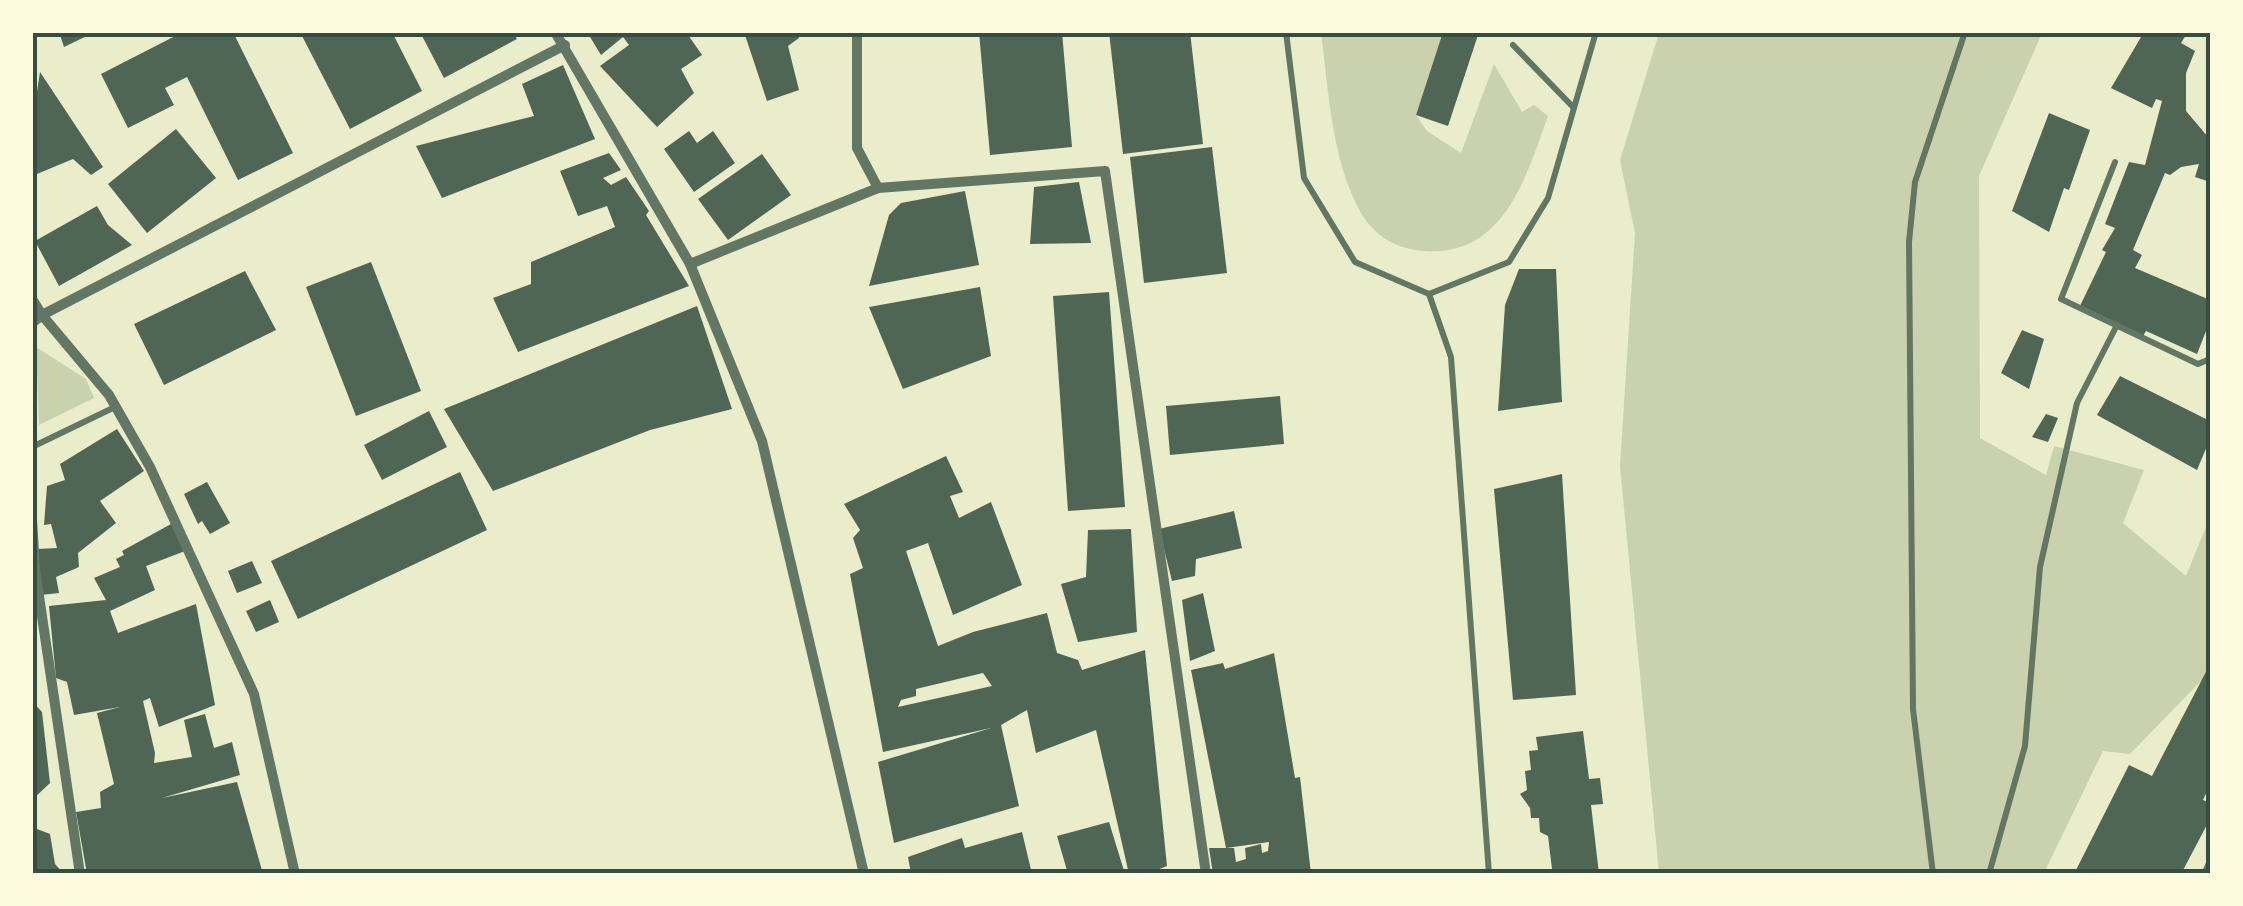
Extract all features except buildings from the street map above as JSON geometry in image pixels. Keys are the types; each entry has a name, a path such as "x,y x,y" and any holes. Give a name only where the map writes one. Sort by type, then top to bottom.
{"street":[{"path":"554,32 690,264 762,441 864,874"},
{"path":"857,32 857,148 878,188"},
{"path":"37,318 564,45"},
{"path":"690,264 878,188 1105,172 1206,874"},
{"path":"32,299 37,318 115,407 150,467 254,694 295,874"},
{"path":"32,519 35,570 80,874"}],"lane":[{"path":"1286,32 1304,178 1355,262 1429,294 1509,262 1548,198 1596,32"},
{"path":"1933,874 1913,709 1910,242 1915,182 1965,32"},
{"path":"1513,45 1574,108"},
{"path":"2116,162 2061,299 2198,364 2210,359"},
{"path":"1429,294 1451,357 1489,874"},
{"path":"1989,874 2025,746 2040,567 2077,403 2117,326"},
{"path":"32,447 115,407"},
{"path":"2204,874 2210,860"}],"green space":[{"path":"1321,33 1443,33 1416,115 1427,131 1461,153 1494,64 1522,112 1534,105 1548,116 1520,187 1493,227 1474,241 1451,249 1424,251 1405,248 1373,229 1351,192 1337,148"},
{"path":"1659,33 2042,33 1979,176 1980,438 2046,475 2054,446 2144,470 2123,523 2186,576 2210,517 2210,664 2203,679 2130,754 2103,751 2044,873 1659,873 1620,466 1635,233 1620,160"},
{"path":"36,347 86,379 94,398 39,425"}]}
